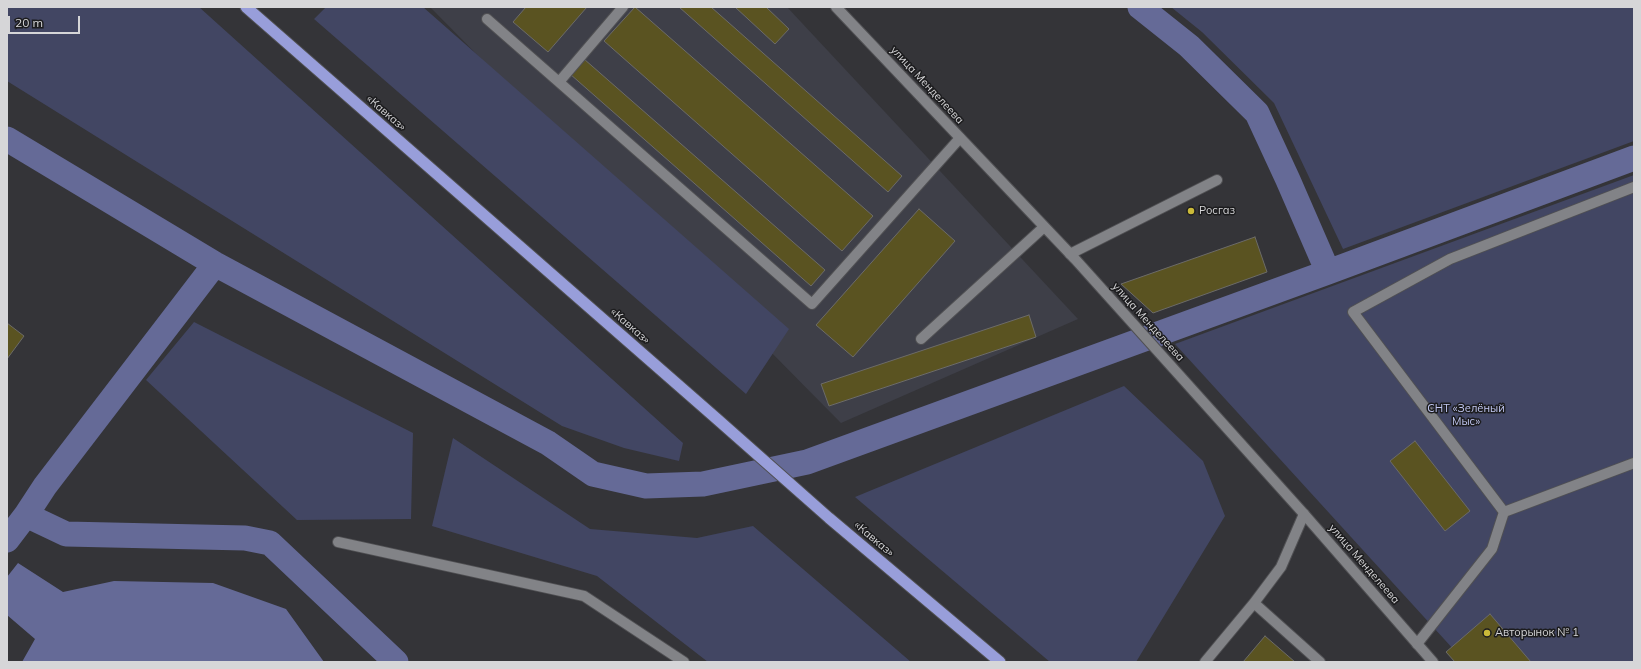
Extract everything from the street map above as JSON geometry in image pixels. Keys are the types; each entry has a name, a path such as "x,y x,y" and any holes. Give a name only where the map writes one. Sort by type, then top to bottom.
{"highway":[{"name":"«Кавказ»","path":"246,7 717,418 828,518 1000,662"}],"main road":[{"path":"559,82 623,7"},
{"name":"улица Менделеева","path":"836,7 1044,226 1181,376 1433,662"},
{"path":"487,20 812,304 960,138"},
{"path":"1072,257 1217,180"},
{"path":"1504,512 1353,312 1450,259 1634,187"},
{"path":"921,340 1044,226"},
{"path":"1504,512 1634,463"},
{"path":"1417,644 1492,549 1504,512"},
{"path":"1205,662 1254,603 1281,567 1304,514"},
{"path":"338,542 584,596 684,662"},
{"path":"1254,603 1320,662"}],"shaded area":[{"path":"430,7 787,7 1078,319 841,423"},
{"path":"18,563 63,592 114,581 213,583 286,609 324,662 22,662 35,639 7,615 7,577"}],"green space":[{"path":"7,7 199,7 683,443 679,461 624,448 562,426 7,81"},
{"path":"326,7 423,7 789,329 746,394 314,19"},
{"path":"1171,7 1634,7 1634,141 1343,249 1274,103 1202,32"},
{"name":"СНТ «Зелёный Мыс»","path":"1634,175 1634,662 1465,662 1175,344"},
{"path":"194,322 413,433 411,519 297,520 146,380"},
{"path":"1124,386 1203,461 1225,516 1136,662 1050,662 855,497"},
{"path":"453,438 590,529 697,538 753,526 911,662 708,662 597,576 432,526"}],"building":[{"path":"526,7 587,7 548,52 513,22"},
{"path":"635,7 873,216 842,251 604,41"},
{"path":"679,7 711,7 902,176 888,192"},
{"path":"735,7 766,7 789,29 775,44"},
{"path":"584,59 825,270 811,286 570,74"},
{"path":"919,209 955,241 853,357 816,325"},
{"path":"1255,237 1267,272 1153,313 1121,284"},
{"path":"1029,315 1036,337 829,406 821,384"},
{"path":"7,323 24,336 7,359"},
{"path":"1415,441 1470,511 1445,531 1390,461"},
{"name":"Авторынок № 1","path":"1490,614 1531,662 1455,662 1446,652"},
{"path":"1265,636 1295,662 1243,662"}],"waterway":[{"path":"1140,7 1189,46 1257,113 1328,272"},
{"path":"7,139 215,264 548,443 593,474 646,486 703,484 807,462 1328,272 1634,158"},
{"path":"7,540 45,486 215,264"},
{"path":"26,515 66,534 245,538 270,543 396,662"}],"place":[{"name":"Росгаз","path":"1191,211"},
{"name":"Авторынок № 1","path":"1487,633"}]}
